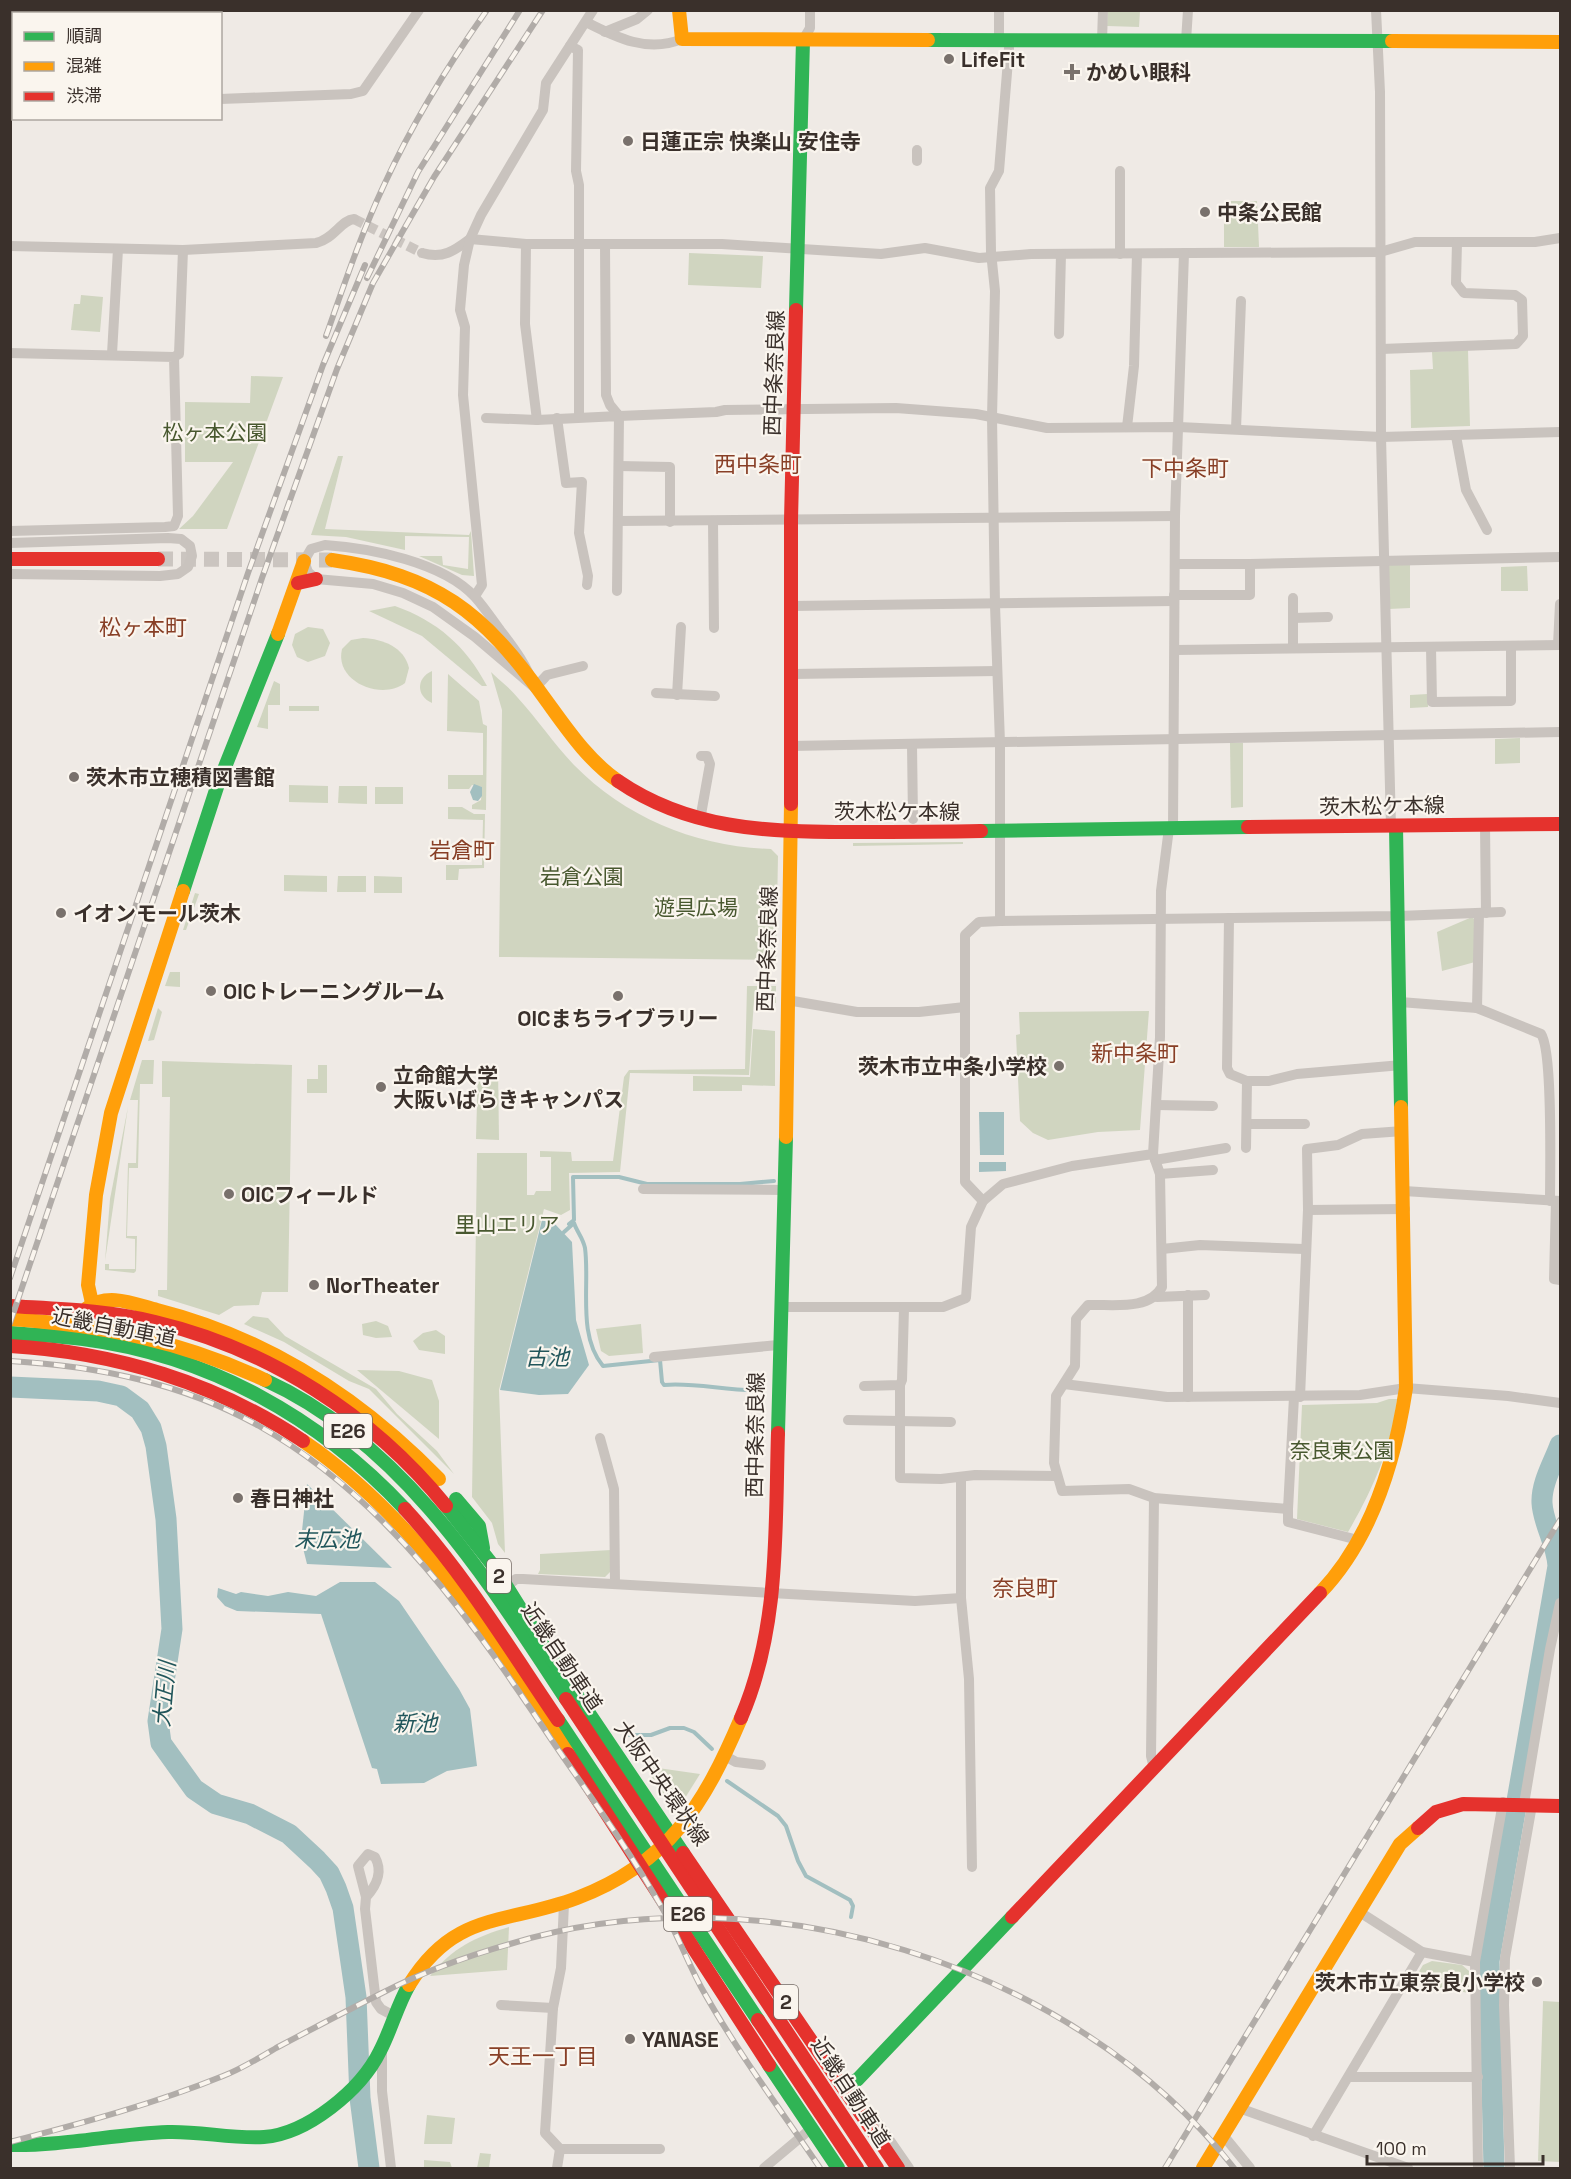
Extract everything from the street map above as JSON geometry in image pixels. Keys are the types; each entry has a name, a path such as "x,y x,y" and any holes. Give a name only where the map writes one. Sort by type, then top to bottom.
{"main road":[{"path":"679,10 682,39 1004,44 1102,41 1560,42"},
{"name":"西中条奈良線","path":"379,2053 407,1986 424,1962 450,1939 484,1923 564,1904 602,1888 640,1865 673,1836 686,1821 725,1756 747,1706 760,1661 772,1591 784,1190 791,830 791,520 800,250 803,40"},
{"path":"10,559 158,559"},
{"name":"茨木松ケ本線","path":"333,560 391,571 427,585 454,600 496,636 581,748 611,776 656,804 700,820 734,828 1000,832 1560,824"},
{"path":"92,1303 88,1286 96,1195 111,1113 217,787 298,583 304,561"},
{"path":"298,583 316,579"},
{"path":"844,2089 858,2079 1337,1575 1358,1540 1387,1480 1401,1430 1406,1388 1399,916 1393,827"},
{"path":"414,1539 382,1517 302,1450 254,1420 195,1392 124,1368 89,1361 82,1356 77,1344 77,1329 84,1310 92,1303 113,1299 185,1316 266,1348 326,1381 373,1415 430,1470 479,1526 483,1551"},
{"name":"大阪中央環状線","path":"10,1306 81,1308 148,1318 219,1340 308,1384 379,1435 428,1483 483,1551 555,1664 898,2169"},
{"name":"近畿自動車道","path":"10,1319 63,1321 143,1334 184,1344 254,1372 329,1417 380,1457 408,1484 460,1546 519,1628 877,2169"},
{"name":"近畿自動車道","path":"10,1332 138,1349 212,1372 281,1405 313,1425 341,1445 394,1494 447,1556 472,1592 856,2169"},
{"name":"2","path":"10,1346 63,1352 142,1367 228,1395 302,1437 362,1484 414,1539 481,1623 838,2169"},
{"path":"1210,2165 1223,2135 1400,1844 1436,1812 1463,1803 1560,1806"},
{"path":"10,2145 34,2146 167,2132 249,2137 278,2135 306,2127 340,2096 379,2053"}],"street":[{"path":"222,99 351,94 363,91 419,10"},
{"path":"474,596 482,585 464,395 465,327 460,310 470,239 543,110 546,83 593,10"},
{"path":"605,32 637,19 648,10"},
{"path":"803,40 810,28 810,10"},
{"path":"999,10 1004,44 999,171 990,188 995,291 992,417 994,605 1000,743 1000,921"},
{"path":"1102,41 1103,10"},
{"path":"1186,41 1188,10"},
{"path":"1376,10 1380,92 1381,437 1393,827"},
{"path":"586,22 636,44 670,44 682,39"},
{"path":"570,46 578,50 579,417"},
{"path":"1120,171 1120,254"},
{"path":"10,246 183,250 305,244 327,241 346,221 354,219"},
{"path":"422,254 440,256 450,253 470,239 526,244 722,244 881,254 925,248 979,258 993,258 1031,254 1380,252 1415,242 1535,242 1560,238"},
{"path":"1381,349 1516,344 1523,336 1522,300 1515,295 1464,293 1456,283 1457,242"},
{"path":"526,244 525,324 537,420"},
{"path":"605,244 606,395 610,405 619,416 617,591"},
{"path":"112,354 118,249"},
{"path":"10,353 174,357 179,354 183,250"},
{"path":"1157,1297 1162,1287 1162,1249 1160,1174 1154,1157 1161,891 1171,828 1175,516 1184,253"},
{"path":"1059,334 1060,254"},
{"path":"1127,427 1134,366 1137,254"},
{"path":"1236,429 1241,302"},
{"path":"10,531 115,530 174,526 178,516 177,362 174,357"},
{"path":"486,418 537,420 725,410 794,411 896,408 992,417 1047,428 1179,427 1381,437 1560,432"},
{"path":"557,418 566,483 582,482 579,533 588,576 587,585"},
{"path":"1456,436 1466,490 1487,530"},
{"path":"619,466 670,467 670,522"},
{"path":"618,521 1175,516"},
{"path":"713,521 714,628"},
{"path":"10,543 168,538 181,539 190,546 192,556 188,567 178,573 160,576 10,574"},
{"path":"320,546 379,552 411,561 434,571 474,596 527,665 536,688 464,628 423,601 373,584 316,579 308,572 304,561 308,552 320,546"},
{"path":"1174,564 1385,562 1560,557"},
{"path":"791,606 994,605 1250,595 1250,564"},
{"path":"1293,598 1293,648"},
{"path":"1175,650 1559,645 1560,604"},
{"path":"1293,618 1328,617"},
{"path":"677,695 681,627"},
{"path":"1431,647 1432,702 1511,701 1511,646"},
{"path":"536,688 547,675 583,666"},
{"path":"792,674 997,671"},
{"path":"656,693 715,696"},
{"path":"791,746 1560,732"},
{"path":"912,745 913,819"},
{"path":"700,756 707,756 710,764 700,820"},
{"path":"1477,1008 1485,825"},
{"path":"983,1201 965,1182 965,936 979,922 1399,916 1501,912"},
{"path":"1229,918 1227,1068 1237,1079 1269,1081 1297,1074 1402,1065"},
{"path":"787,1000 857,1012 919,1012 965,1006"},
{"path":"1400,1002 1477,1008 1541,1034 1545,1040 1556,1201 1554,1280 1560,1280"},
{"path":"1246,1148 1248,1081"},
{"path":"1156,1105 1213,1106"},
{"path":"1246,1124 1305,1124"},
{"path":"1358,1540 1288,1522 1308,1210 1307,1149 1338,1145 1370,1133 1403,1131"},
{"path":"780,1307 943,1307 966,1298 971,1227 983,1201 1003,1184 1037,1174 1226,1148"},
{"path":"1160,1174 1213,1170"},
{"path":"643,1189 784,1190"},
{"path":"1404,1191 1556,1201"},
{"path":"1308,1210 1405,1209"},
{"path":"1162,1249 1200,1245 1304,1249"},
{"path":"1205,1294 1157,1297 1142,1304 1088,1305 1076,1319 1075,1366 1056,1396 1056,1476 1062,1491 1129,1489 1154,1498 1288,1509"},
{"path":"1188,1295 1188,1397"},
{"path":"904,1308 900,1385 900,1478 1056,1476"},
{"path":"654,1357 778,1346"},
{"path":"1064,1384 1188,1397 1360,1395 1406,1388 1508,1396 1560,1403"},
{"path":"864,1386 900,1385"},
{"path":"848,1420 951,1422"},
{"path":"600,1438 614,1489 615,1584"},
{"path":"961,1477 961,1598 969,1679 972,1867"},
{"path":"1154,1498 1151,1756 1154,1768"},
{"path":"506,1587 516,1579 524,1579 772,1591 915,1601 961,1598"},
{"path":"1510,2169 1504,2005 1505,1958 1528,1804 1555,1650 1560,1604"},
{"path":"555,1664 570,1718 688,1899 698,1958"},
{"path":"725,1756 736,1762 760,1765"},
{"path":"1478,2169 1475,1962 1504,1803"},
{"path":"366,1897 365,1909 376,2002 381,2009 394,2016"},
{"path":"564,1904 561,1968 553,2008 544,2133 560,2149 660,2149"},
{"path":"1358,1911 1422,1952 1475,1962"},
{"path":"1313,2136 1422,1952"},
{"path":"501,2006 553,2008"},
{"path":"379,2053 391,2169"},
{"path":"1349,2077 1478,2077"},
{"path":"844,2089 873,2115 909,2169"},
{"path":"788,2092 807,2132 830,2169"},
{"path":"1239,2108 1408,2169"},
{"path":"764,2169 807,2132"},
{"path":"1223,2135 1250,2169"},
{"path":"556,2169 560,2149"}],"green space":[{"path":"1108,11 1140,11 1139,27 1107,26"},
{"path":"1224,201 1257,201 1259,247 1224,247"},
{"path":"689,253 763,256 761,288 688,285"},
{"path":"81,295 103,297 100,332 71,330 74,304 80,304"},
{"path":"1468,350 1470,426 1411,428 1410,370 1433,369 1432,352"},
{"name":"松ヶ本公園","path":"251,376 283,377 227,529 179,529 193,516 233,462 185,462 185,402 250,403"},
{"path":"338,456 343,456 325,529 469,535 471,531 474,576 462,575 419,556 442,556 443,565 468,569 469,537 405,536 405,550 346,537 311,535"},
{"path":"1410,563 1410,608 1389,609 1388,564"},
{"path":"1527,566 1528,591 1501,591 1501,567"},
{"path":"395,606 424,619 449,637 470,659 487,686 482,686 422,636 369,611"},
{"path":"308,627 323,629 330,643 325,656 308,662 297,657 292,645 295,634"},
{"path":"363,638 385,642 403,655 409,668 405,683 384,690 373,689 352,679 345,671 341,661 342,649 351,640"},
{"path":"432,671 432,703 423,696 420,687 423,678"},
{"name":"岩倉公園","path":"491,672 514,694 574,765 616,800 664,826 690,836 743,847 771,849 778,856 776,960 499,957 502,710"},
{"path":"448,674 479,701 483,724 487,726 486,810 472,809 472,805 481,800 482,787 472,785 469,789 448,789 448,775 483,775 483,733 447,731"},
{"path":"274,681 280,684 280,705 268,705 268,729 257,727"},
{"path":"1428,694 1428,707 1410,708 1410,695"},
{"path":"289,706 319,706 319,711 289,711"},
{"path":"1520,738 1520,763 1495,764 1495,739"},
{"path":"1230,743 1243,743 1243,807 1231,808"},
{"path":"289,785 328,786 328,803 289,802"},
{"path":"339,786 367,786 367,804 338,803"},
{"path":"375,787 403,787 403,804 375,804"},
{"path":"448,807 462,807 474,814 485,814 484,868 459,869 458,880 446,880 446,865 482,865 483,820 448,819"},
{"path":"963,842 963,844 853,846 853,843"},
{"path":"284,875 327,876 327,892 284,891"},
{"path":"338,876 366,876 366,892 337,892"},
{"path":"374,876 402,877 402,893 374,893"},
{"path":"195,893 199,894 186,930 183,930"},
{"path":"1472,917 1475,920 1475,962 1442,971 1437,932"},
{"path":"170,972 180,972 180,987 165,986"},
{"name":"里山エリア","path":"747,986 776,986 776,1003 754,1000 749,1075 630,1073 620,1172 569,1173 570,1210 561,1215 544,1209 499,1390 505,1553 498,1544 492,1523 472,1497 477,1153 527,1153 527,1195 534,1195 536,1191 551,1191 551,1157 540,1157 540,1151 571,1152 572,1161 613,1161 624,1077 629,1070 745,1069"},
{"path":"158,1008 162,1012 154,1040 148,1041"},
{"path":"1149,1011 1140,1130 1098,1132 1048,1140 1033,1133 1020,1121 1016,1035 1020,1034 1019,1012"},
{"path":"753,1029 775,1031 775,1086 742,1085 742,1091 693,1091 693,1076 750,1077"},
{"path":"142,1060 154,1060 153,1084 140,1084 138,1168 129,1168 127,1236 137,1236 136,1271 134,1273 105,1270 105,1264 109,1264 109,1269 135,1269 135,1239 126,1238 128,1163 136,1163 138,1100 130,1100"},
{"name":"OICフィールド","path":"162,1061 292,1065 288,1292 262,1292 259,1305 234,1306 219,1315 158,1296 158,1290 167,1290 170,1097 162,1097"},
{"path":"318,1065 327,1065 327,1093 307,1093 307,1079 318,1079"},
{"path":"478,1068 498,1068 499,1140 476,1139"},
{"path":"128,1107 105,1261 110,1199"},
{"path":"253,1316 268,1318 285,1336 376,1389 397,1414 437,1451 454,1474 369,1389 349,1381 284,1342 244,1324"},
{"path":"376,1321 388,1326 392,1337 376,1338 363,1335 362,1324"},
{"path":"641,1324 643,1353 609,1356 601,1351 596,1329"},
{"path":"436,1330 445,1336 445,1354 419,1350 413,1341 423,1333"},
{"path":"357,1370 399,1371 432,1380 439,1401 439,1439"},
{"name":"奈良東公園","path":"1397,1399 1386,1451 1373,1485 1348,1532 1297,1519 1302,1405 1377,1403"},
{"path":"611,1550 611,1571 605,1577 538,1574 540,1554"},
{"path":"651,1767 700,1774 685,1798 666,1799 647,1769"},
{"path":"509,1927 507,1970 430,1976 447,1958 465,1945"},
{"path":"1432,1961 1462,1965 1469,1971 1469,1993 1412,1983 1423,1965"},
{"path":"1543,2001 1560,2002 1560,2162 1538,2161"},
{"path":"427,2115 455,2118 452,2144 424,2144"},
{"path":"480,2153 491,2154 489,2168 477,2168"},
{"path":"424,2160 450,2162 452,2168 424,2168"}],"water":[{"path":"474,784 482,787 482,796 478,801 473,800 470,792"},
{"path":"979,1112 1004,1112 1004,1155 980,1155"},
{"path":"979,1162 1006,1162 1006,1171 979,1172"},
{"name":"古池","path":"542,1220 555,1224 572,1242 576,1320 589,1365 568,1394 539,1395 500,1390"},
{"name":"末広池","path":"307,1484 392,1568 307,1564 301,1540"},
{"name":"新池","path":"340,1582 375,1582 399,1601 470,1709 477,1766 447,1771 424,1783 381,1784 377,1769 372,1768 321,1614 237,1611 225,1606 217,1597 218,1588 236,1594 241,1592 268,1596 288,1592 316,1596"}],"waterway":[{"path":"569,1224 574,1220 573,1177 619,1177 647,1184 740,1184 774,1181"},
{"path":"564,1232 574,1223 584,1244 587,1325 595,1354 603,1366 660,1360 664,1385 762,1390"},
{"name":"大正川","path":"10,1387 98,1391 121,1396 140,1410 151,1428 156,1446 166,1519 172,1629 158,1721 161,1743 194,1789 216,1804 250,1814 289,1834 329,1873 343,1908 356,1997 360,2098 369,2168"},
{"path":"1494,2168 1489,1961 1558,1566 1543,1511 1542,1495 1560,1445"},
{"path":"627,1735 651,1735 670,1728 684,1728 694,1732 712,1749"},
{"path":"727,1781 778,1816 786,1826 798,1861 806,1876 850,1900 853,1906 851,1917"}],"tunnel":[{"path":"354,219 422,253"},
{"path":"158,559 332,560"}],"railway":[{"path":"326,336 360,241 395,162 431,95 487,10"},
{"path":"367,278 418,172 520,10"},
{"path":"10,1323 262,578 337,369 373,283 408,222 434,177 543,10"},
{"path":"10,1278 248,573 323,365 365,265"},
{"path":"10,1361 75,1367 138,1379 200,1398 230,1411 259,1426 306,1456 349,1490 388,1527 460,1610 493,1654 608,1822 664,1911 696,1976 743,2056 820,2168"},
{"path":"1165,2168 1560,1520"},
{"path":"10,2142 144,2104 223,2076 399,1985 478,1954 510,1944 606,1923 706,1918 806,1927 905,1950 1000,1987 1088,2036 1167,2096 1234,2168"}],"traffic: fast":[{"path":"796,310 803,40"},
{"path":"928,40 1392,41"},
{"path":"183,891 217,787 278,634"},
{"path":"981,831 1248,827"},
{"path":"1396,827 1401,1107"},
{"path":"778,1433 786,1137"},
{"path":"10,1333 83,1339 129,1347 217,1376 299,1419 372,1476 405,1509"},
{"path":"265,1380 314,1407 359,1439 400,1477 472,1562 566,1699"},
{"path":"456,1499 479,1526 483,1548"},
{"path":"446,1506 495,1568 545,1648 683,1853"},
{"path":"558,1720 758,2020"},
{"path":"844,2089 858,2079 1012,1917"},
{"path":"10,2145 50,2144 168,2132 264,2137 298,2128 331,2108 346,2095 371,2066 409,1985"},
{"path":"769,2065 838,2168"}],"traffic: slow":[{"path":"679,10 682,39 928,40"},
{"path":"1392,41 1560,42"},
{"path":"332,560 400,576 429,587 454,602 499,641 586,753 618,781"},
{"path":"278,634 304,561"},
{"path":"786,1137 791,804"},
{"path":"92,1303 88,1285 96,1195 111,1113 183,891"},
{"path":"1320,1593 1354,1548 1378,1498 1388,1471 1406,1388 1401,1107"},
{"path":"87,1308 95,1303 112,1300 130,1303 198,1322 274,1354 310,1374 344,1397 377,1422 439,1479"},
{"path":"10,1319 77,1326 140,1337 203,1355 265,1380"},
{"path":"303,1441 344,1472 383,1507 418,1544 482,1625 568,1754"},
{"path":"409,1985 427,1961 445,1944 464,1932 484,1924 577,1898 609,1884 660,1849 680,1828 697,1804 713,1778 741,1718"},
{"path":"1203,2168 1400,1844 1418,1828"}],"traffic: jam":[{"path":"791,804 791,520 796,310"},
{"path":"10,559 158,559"},
{"path":"298,583 316,579"},
{"path":"618,781 672,809 700,818 758,829 817,832 981,831"},
{"path":"1248,827 1560,824"},
{"path":"10,1306 137,1318 197,1334 238,1349 316,1390 351,1415 417,1473 446,1506"},
{"path":"10,1346 88,1355 163,1374 236,1403 303,1441"},
{"path":"741,1718 754,1684 769,1614 775,1542 778,1433"},
{"path":"405,1509 427,1533 466,1585 558,1720"},
{"path":"1012,1917 1320,1593"},
{"path":"566,1699 877,2168"},
{"path":"568,1754 769,2065"},
{"path":"1418,1828 1436,1812 1463,1804 1560,1806"},
{"path":"683,1853 898,2168"},
{"path":"758,2020 857,2168"}],"place":[{"name":"LifeFit","path":"949,59"},
{"name":"かめい眼科","path":"1072,72"},
{"name":"日蓮正宗 快楽山 安住寺","path":"628,141"},
{"name":"中条公民館","path":"1205,212"},
{"name":"茨木市立穂積図書館","path":"74,777"},
{"name":"イオンモール茨木","path":"61,913"},
{"name":"OICトレーニングルーム","path":"211,991"},
{"name":"OICまちライブラリー","path":"618,996"},
{"name":"茨木市立中条小学校","path":"1059,1066"},
{"name":"立命館大学 大阪いばらきキャンパス","path":"381,1087"},
{"name":"OICフィールド","path":"229,1194"},
{"name":"NorTheater","path":"314,1285"},
{"name":"春日神社","path":"238,1498"},
{"name":"茨木市立東奈良小学校","path":"1537,1982"},
{"name":"YANASE","path":"630,2039"}],"district":[{"name":"西中条町","path":"758,464"},
{"name":"下中条町","path":"1185,468"},
{"name":"松ヶ本町","path":"143,627"},
{"name":"岩倉町","path":"462,850"},
{"name":"新中条町","path":"1135,1053"},
{"name":"奈良町","path":"1025,1588"},
{"name":"天王一丁目","path":"543,2056"}],"park label":[{"name":"遊具広場","path":"696,907"}]}
